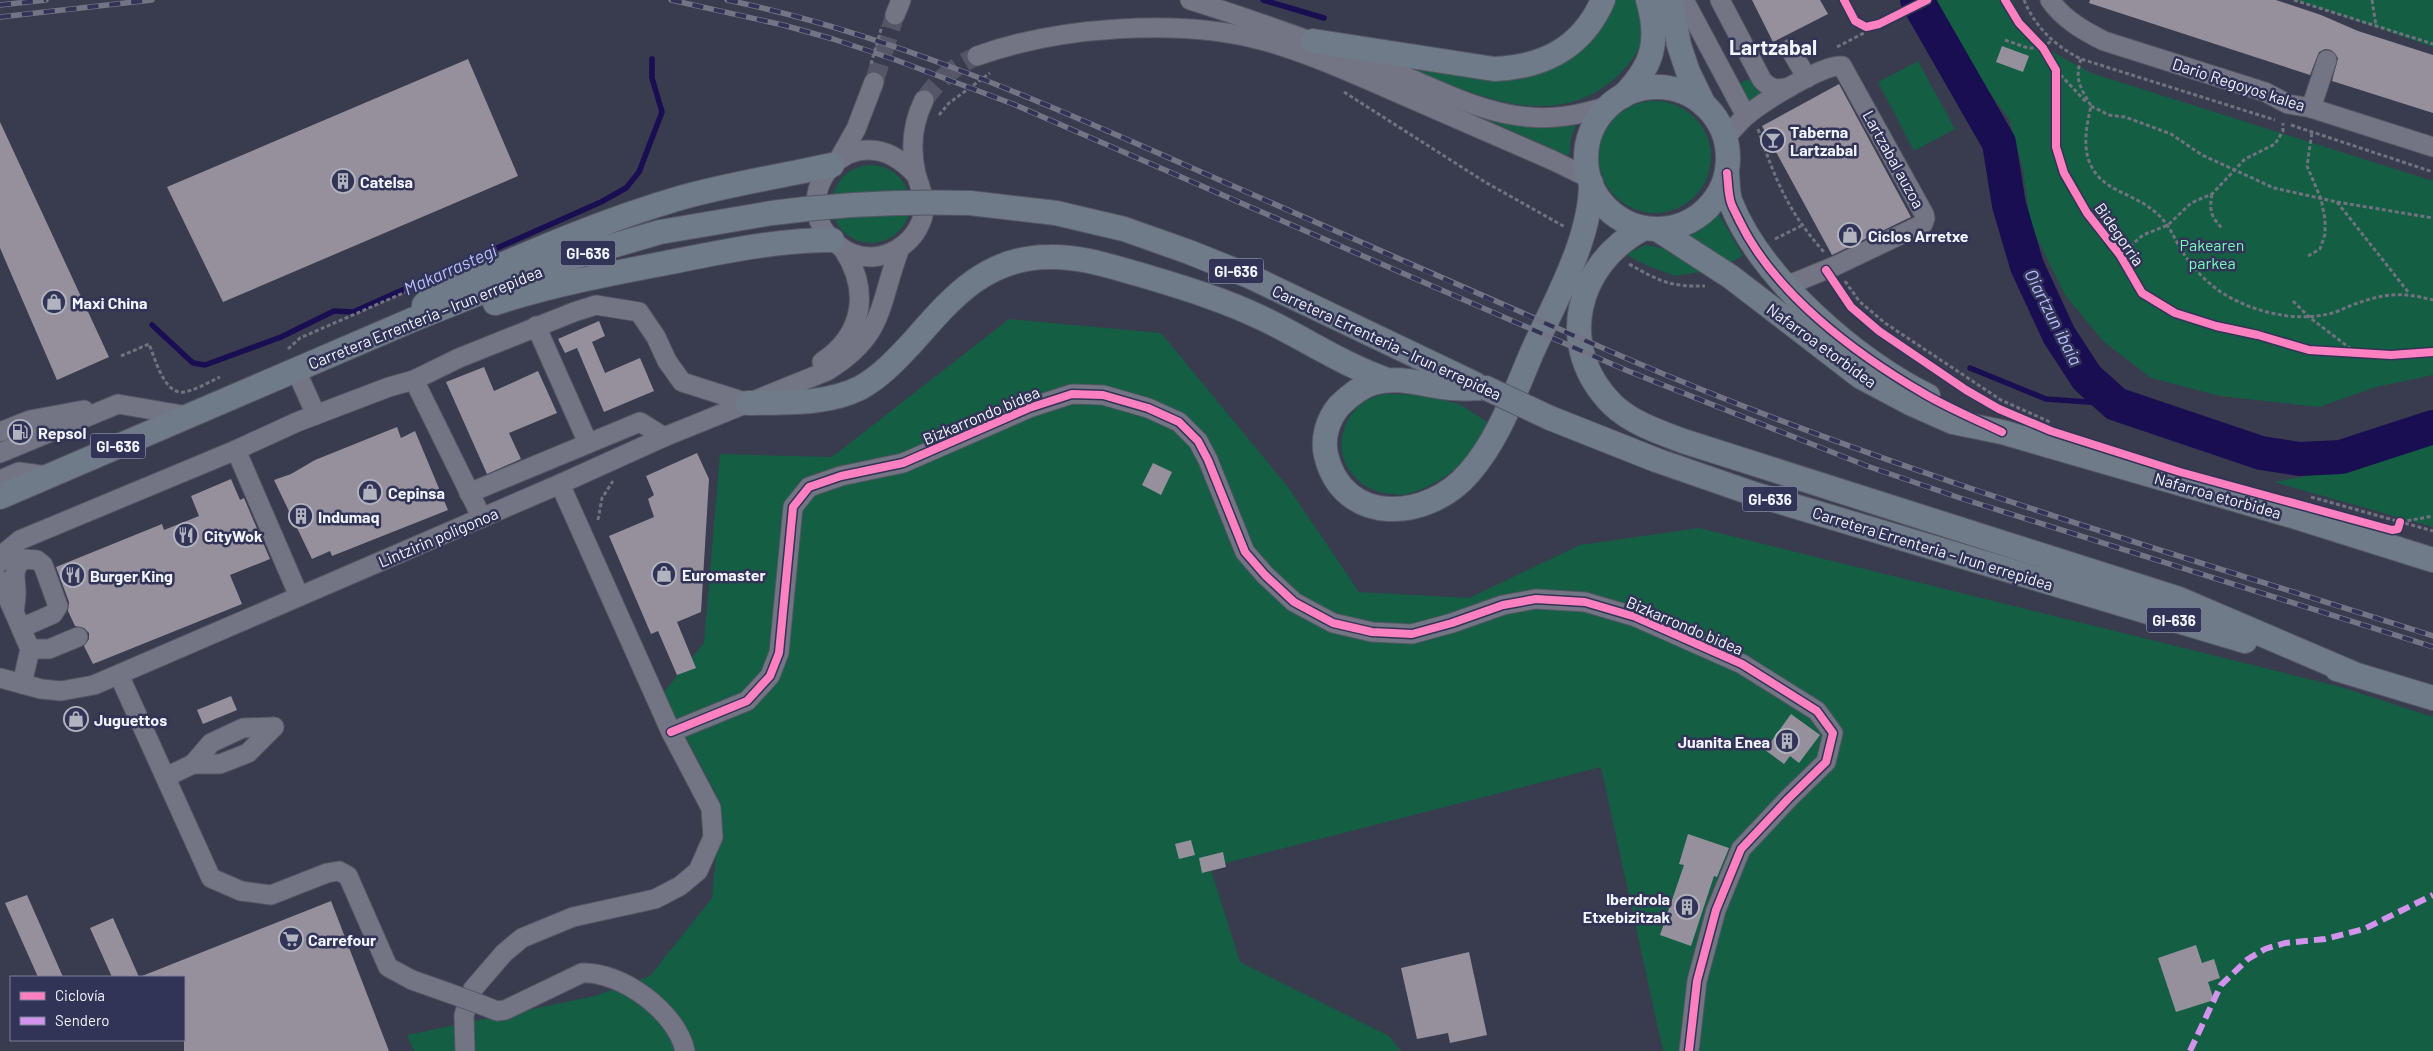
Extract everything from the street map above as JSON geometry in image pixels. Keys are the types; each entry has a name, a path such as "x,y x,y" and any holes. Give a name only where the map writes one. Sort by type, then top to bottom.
{"main road":[{"path":"1313,41 1494,69 1521,68 1556,54 1572,43 1591,22 1603,0"},
{"path":"1486,388 1450,388 1416,381 1387,380 1356,391 1334,413 1327,428 1324,447 1334,478 1359,502 1377,508 1403,510 1428,504 1442,496 1468,474 1484,454 1504,418 1588,218 1590,181 1586,158 1589,138 1598,120 1639,78 1650,58 1654,35 1648,0"},
{"path":"1671,0 1679,44 1688,72 1704,105 1713,115 1725,138 1728,155 1727,172 1718,195 1702,213 1681,225 1650,228 1628,236 1609,252 1593,274 1582,299 1579,342 1585,365 1596,386 1614,406 1647,428 1683,442 2179,599 2352,673"},
{"path":"1617,101 1650,88 1665,88 1679,91 1704,105"},
{"path":"412,320 432,295 585,230 681,198 836,162"},
{"name":"Nafarroa etorbidea","path":"1727,172 1730,200 1745,233 1760,256 1786,286 1830,328 1870,360 1924,394 2296,517 2433,560"},
{"path":"1590,181 1606,207 1630,224 1650,228"},
{"name":"Carretera Errenteria – Irun errepidea","path":"0,497 412,320 567,260 660,232 772,214 868,203 918,201 970,203 1056,213 1124,229 1249,276 1550,418 1656,460 1754,494 2433,698"},
{"name":"Nafarroa etorbidea","path":"1650,228 1731,277 1861,377 1910,404 1953,422 2005,422"},
{"path":"337,352 368,356 486,306 561,284 788,240 837,245"},
{"path":"752,402 821,400 858,389 883,372 947,303 972,281 996,268 1013,262 1050,256 1088,261 1202,294 1266,320 1361,371 1387,380"}],"street":[{"path":"1190,0 1313,41 1479,105 1512,115 1546,118 1568,117 1617,101"},
{"path":"1684,0 1751,121"},
{"path":"1720,0 1762,80 1769,88 1780,90 1790,87"},
{"name":"Dario Regoyos kalea","path":"2052,2 2074,24 2104,41 2264,92 2288,104 2311,108 2433,147"},
{"path":"977,56 1028,41 1102,32 1167,28 1235,34 1315,57 1552,160 1590,181"},
{"path":"1790,49 1807,78"},
{"path":"2311,108 2327,60"},
{"name":"Lartzabal auzoa","path":"1725,138 1751,121 1790,87 1834,65 1842,66 1925,218 1923,224 1835,266 1786,286"},
{"path":"874,82 856,129 821,182 816,203 818,216 824,229 837,245 856,255 871,257 886,254 900,248 918,228 923,215 923,194 916,175 912,145 914,126 924,100"},
{"path":"836,162 855,151 873,149 890,153 905,162 916,175"},
{"name":"Lintzirin poligonoa","path":"752,402 824,362 844,343 852,331 860,304 860,289 857,275 837,245"},
{"name":"Lintzirin poligonoa","path":"0,678 61,691 94,685 482,518 664,437 827,371 850,356 860,346 876,322 882,309 893,266 900,248"},
{"path":"0,562 2,555 20,540 236,450 316,414 389,387 414,380 459,358 536,326 596,305 639,312 682,382 752,402"},
{"path":"536,326 588,443"},
{"path":"296,370 316,414"},
{"path":"414,380 482,518"},
{"name":"Bizkarrondo bidea","path":"671,732 747,701 770,676 779,653 793,507 810,487 841,476 903,463 1029,408 1072,394 1103,395 1148,408 1179,422 1198,441 1208,460 1245,552 1265,575 1294,602 1333,623 1372,632 1412,634 1452,623 1503,605 1536,599 1585,602 1636,616 1742,664 1817,710 1833,733 1826,762 1788,799 1741,850 1716,910 1697,981 1689,1051"},
{"path":"0,432 30,420 118,404 188,416"},
{"path":"0,453 118,404"},
{"path":"469,493 640,422 664,437"},
{"path":"236,450 299,596"},
{"path":"0,480 19,472 48,476"},
{"path":"465,1051 464,1015 473,989 488,970 522,938 573,917 656,899 680,886 698,871 713,837 711,808 671,732 560,484"},
{"path":"0,580 30,649 22,684"},
{"path":"30,649 49,648 78,637"},
{"path":"119,674 211,878 241,891 271,895 327,873 339,871 348,876 388,967 412,980 497,1011 506,1010 582,973 596,972 616,978 636,989 666,1018 683,1044 685,1051"},
{"path":"166,778 193,764"}],"path":[{"path":"2024,0 2037,26 2065,51 2081,59 2433,172"},
{"path":"2294,0 2433,44"},
{"path":"2372,0 2376,26"},
{"path":"1861,24 1866,27 1873,26"},
{"path":"2033,38 2091,106 2109,115 2132,119 2171,134 2202,155 2235,172 2274,188 2337,202 2433,218"},
{"path":"2005,40 2028,48 2049,59"},
{"path":"2052,40 2049,59 2056,79"},
{"path":"2081,59 2076,72 2080,87 2091,106 2085,132 2088,160 2096,177 2133,196 2154,211 2168,225 2182,252 2200,276 2226,294 2260,310 2288,316 2309,317 2324,315 2376,297 2409,294 2433,300"},
{"path":"936,120 949,103 992,72"},
{"path":"1337,87 1485,182 1581,237"},
{"path":"1751,121 1771,169 1801,226 1835,266 1859,301 1885,323 2001,400 2052,427"},
{"path":"2120,255 2143,235 2168,225 2192,203 2212,194 2235,172 2245,159 2275,144 2283,130 2283,123"},
{"path":"2308,256 2320,249 2325,234 2321,198 2307,166 2312,132"},
{"path":"2212,194 2210,207 2212,219 2222,228"},
{"path":"2337,202 2409,294"},
{"path":"1760,256 1771,241 1801,226"},
{"path":"1609,252 1664,283 1683,287 1709,286 1731,277"},
{"path":"2294,301 2309,317 2355,352"},
{"path":"2337,351 2364,353"},
{"path":"2005,422 2052,427"},
{"path":"598,522 597,515 602,498 612,482 619,476"},
{"path":"2306,496 2433,531"},
{"path":"2400,522 2433,516"},
{"path":"2392,530 2398,529 2400,522"}],"green space":[{"path":"1609,0 1637,0 1643,26 1642,41 1636,54 1622,72 1612,81 1587,96 1562,104 1536,106 1509,103 1456,87 1405,67 1520,78"},
{"name":"Pakearen parkea","path":"1930,0 2013,0 2019,14 2049,50 2091,73 2433,181 2433,375 2376,387 2319,407 2220,396 2151,378 2103,341 2065,295 2031,226 2023,170 2009,119 1970,66"},
{"path":"2296,0 2433,0 2433,47"},
{"path":"1918,61 1955,129 1914,151 1878,82"},
{"path":"1751,78 1761,93 1759,98 1750,104 1739,84"},
{"path":"1655,101 1677,105 1695,117 1707,135 1711,157 1707,179 1695,197 1677,209 1655,213 1633,209 1615,197 1603,179 1599,157 1603,135 1615,117 1633,105"},
{"path":"1456,106 1577,122 1571,138 1569,156"},
{"path":"871,165 886,168 899,176 907,189 910,204 907,219 899,232 886,240 871,243 856,240 843,232 835,219 832,204 835,189 843,176 856,168"},
{"path":"1717,211 1743,256 1728,264 1686,236 1701,228"},
{"path":"1646,245 1663,248 1678,254 1707,271 1675,276 1648,266 1625,254"},
{"path":"1009,319 1161,333 1288,487 1359,592 1469,598 1580,545 1699,528 2341,687 2433,717 2433,1051 1663,1051 1601,767 1210,867 1240,962 1389,1036 1401,1051 414,1051 407,1035 595,996 650,976 712,898 721,804 663,693 704,643 720,454 832,457"},
{"path":"1384,394 1422,395 1459,404 1489,423 1462,462 1436,482 1418,491 1403,495 1375,490 1362,483 1351,473 1342,447 1343,432 1349,418 1362,403"},
{"path":"2433,442 2433,527 2274,482 2352,468"}],"building":[{"path":"1752,0 1820,0 1828,14 1773,42"},
{"path":"2090,0 2276,0 2321,15 2358,31 2433,55 2433,113 2332,81 2338,58 2331,50 2325,49 2319,52 2310,75 2089,3"},
{"path":"2002,46 2029,56 2023,72 1996,62"},
{"name":"Catelsa","path":"468,59 518,176 223,302 167,187"},
{"path":"1839,84 1911,217 1832,255 1762,126"},
{"name":"Maxi China","path":"0,122 109,357 57,380 0,248"},
{"path":"599,321 605,336 592,342 605,373 640,358 654,391 604,412 577,348 565,353 558,339"},
{"path":"484,367 494,391 538,371 557,413 509,433 521,459 487,474 446,382"},
{"name":"Cepinsa","path":"397,427 401,438 415,431 448,510 332,556 330,551 312,559 274,480 291,474 315,460"},
{"name":"Euromaster","path":"697,453 709,479 701,612 677,622 696,668 677,675 658,631 651,634 609,536 654,517 648,499 654,495 646,476"},
{"path":"1153,463 1172,472 1161,495 1142,485"},
{"path":"231,479 240,500 244,498 270,559 230,575 242,604 93,664 84,646 89,639 89,633 84,628 75,626 68,611 69,602 56,567 162,524 164,530 199,516 191,496"},
{"path":"231,696 237,710 203,724 197,710"},
{"name":"Juanita Enea","path":"1791,714 1820,735 1799,763 1790,756 1784,764 1765,750"},
{"name":"Iberdrola Etxebizitzak","path":"1688,834 1729,848 1717,877 1714,876 1691,946 1660,935 1684,865 1679,864"},
{"path":"1191,840 1195,855 1179,859 1175,844"},
{"path":"1223,852 1226,867 1202,873 1199,858"},
{"path":"27,895 63,976 38,976 5,903"},
{"name":"Carrefour","path":"331,901 389,1051 184,1051 185,976 142,976"},
{"path":"113,918 139,976 112,976 90,928"},
{"path":"2196,945 2202,963 2214,959 2220,978 2208,982 2214,1000 2176,1012 2158,958"},
{"path":"1469,952 1487,1035 1450,1043 1448,1033 1417,1039 1401,968"}],"waterway":[{"name":"Makarrastegi","path":"1263,0 1324,18"},
{"name":"Oiartzun ibaia","path":"1917,0 1999,143 2009,205 2027,266 2059,335 2087,378 2116,404 2261,453 2300,459 2341,457 2433,427"},
{"name":"Makarrastegi","path":"152,325 193,363 205,365 281,337 334,311 353,312 601,202 626,188 639,172 662,112 652,78 652,59"},
{"name":"Makarrastegi","path":"1970,368 2046,399 2116,404"}],"tunnel":[{"path":"874,82 895,15"},
{"path":"924,100 947,74 977,56"}],"railway":[{"path":"0,5 46,0"},
{"path":"0,17 152,0"},
{"path":"671,0 783,25 833,39 896,60 1013,104 1628,371 1867,466 1960,498 2433,647"},
{"path":"727,0 845,30 902,49 1016,92 1726,400 1926,473 2027,507 2433,636"}],"marked path":[{"path":"2190,1051 2221,985 2248,959 2265,949 2285,943 2325,939 2364,929 2433,895"}],"cycle path":[{"path":"1844,0 1855,21 1866,27 1879,24 1927,0"},
{"name":"Bidegorria","path":"2005,0 2019,23 2043,48 2056,70 2056,147 2064,173 2087,213 2120,255 2142,293 2175,313 2216,326 2258,335 2309,350 2391,355 2433,352"},
{"path":"1727,173 1731,204 1754,247 1794,296 1818,319 1870,359 1923,393 2002,432"},
{"path":"1826,270 1851,307 1879,331 1966,390 1999,409 2051,431 2180,472 2392,530 2398,529 2400,522"},
{"path":"671,732 747,701 770,676 779,653 793,507 809,487 841,476 903,463 1029,408 1072,394 1103,395 1148,408 1179,422 1198,441 1208,460 1245,552 1265,575 1294,602 1333,623 1372,632 1412,634 1452,623 1503,605 1536,599 1585,602 1636,617 1742,664 1817,711 1833,733 1826,762 1741,849 1716,910 1697,981 1689,1051"}],"place":[{"name":"Taberna Lartzabal","path":"1773,140"},
{"name":"Catelsa","path":"343,181"},
{"name":"Ciclos Arretxe","path":"1850,235"},
{"name":"Maxi China","path":"54,302"},
{"name":"Repsol","path":"20,432"},
{"name":"Cepinsa","path":"370,492"},
{"name":"Indumaq","path":"301,516"},
{"name":"CityWok","path":"186,535"},
{"name":"Euromaster","path":"664,574"},
{"name":"Burger King","path":"73,575"},
{"name":"Juguettos","path":"76,719"},
{"name":"Juanita Enea","path":"1787,741"},
{"name":"Iberdrola Etxebizitzak","path":"1687,907"},
{"name":"Carrefour","path":"291,939"}],"district":[{"name":"Lartzabal","path":"1773,46"}]}
